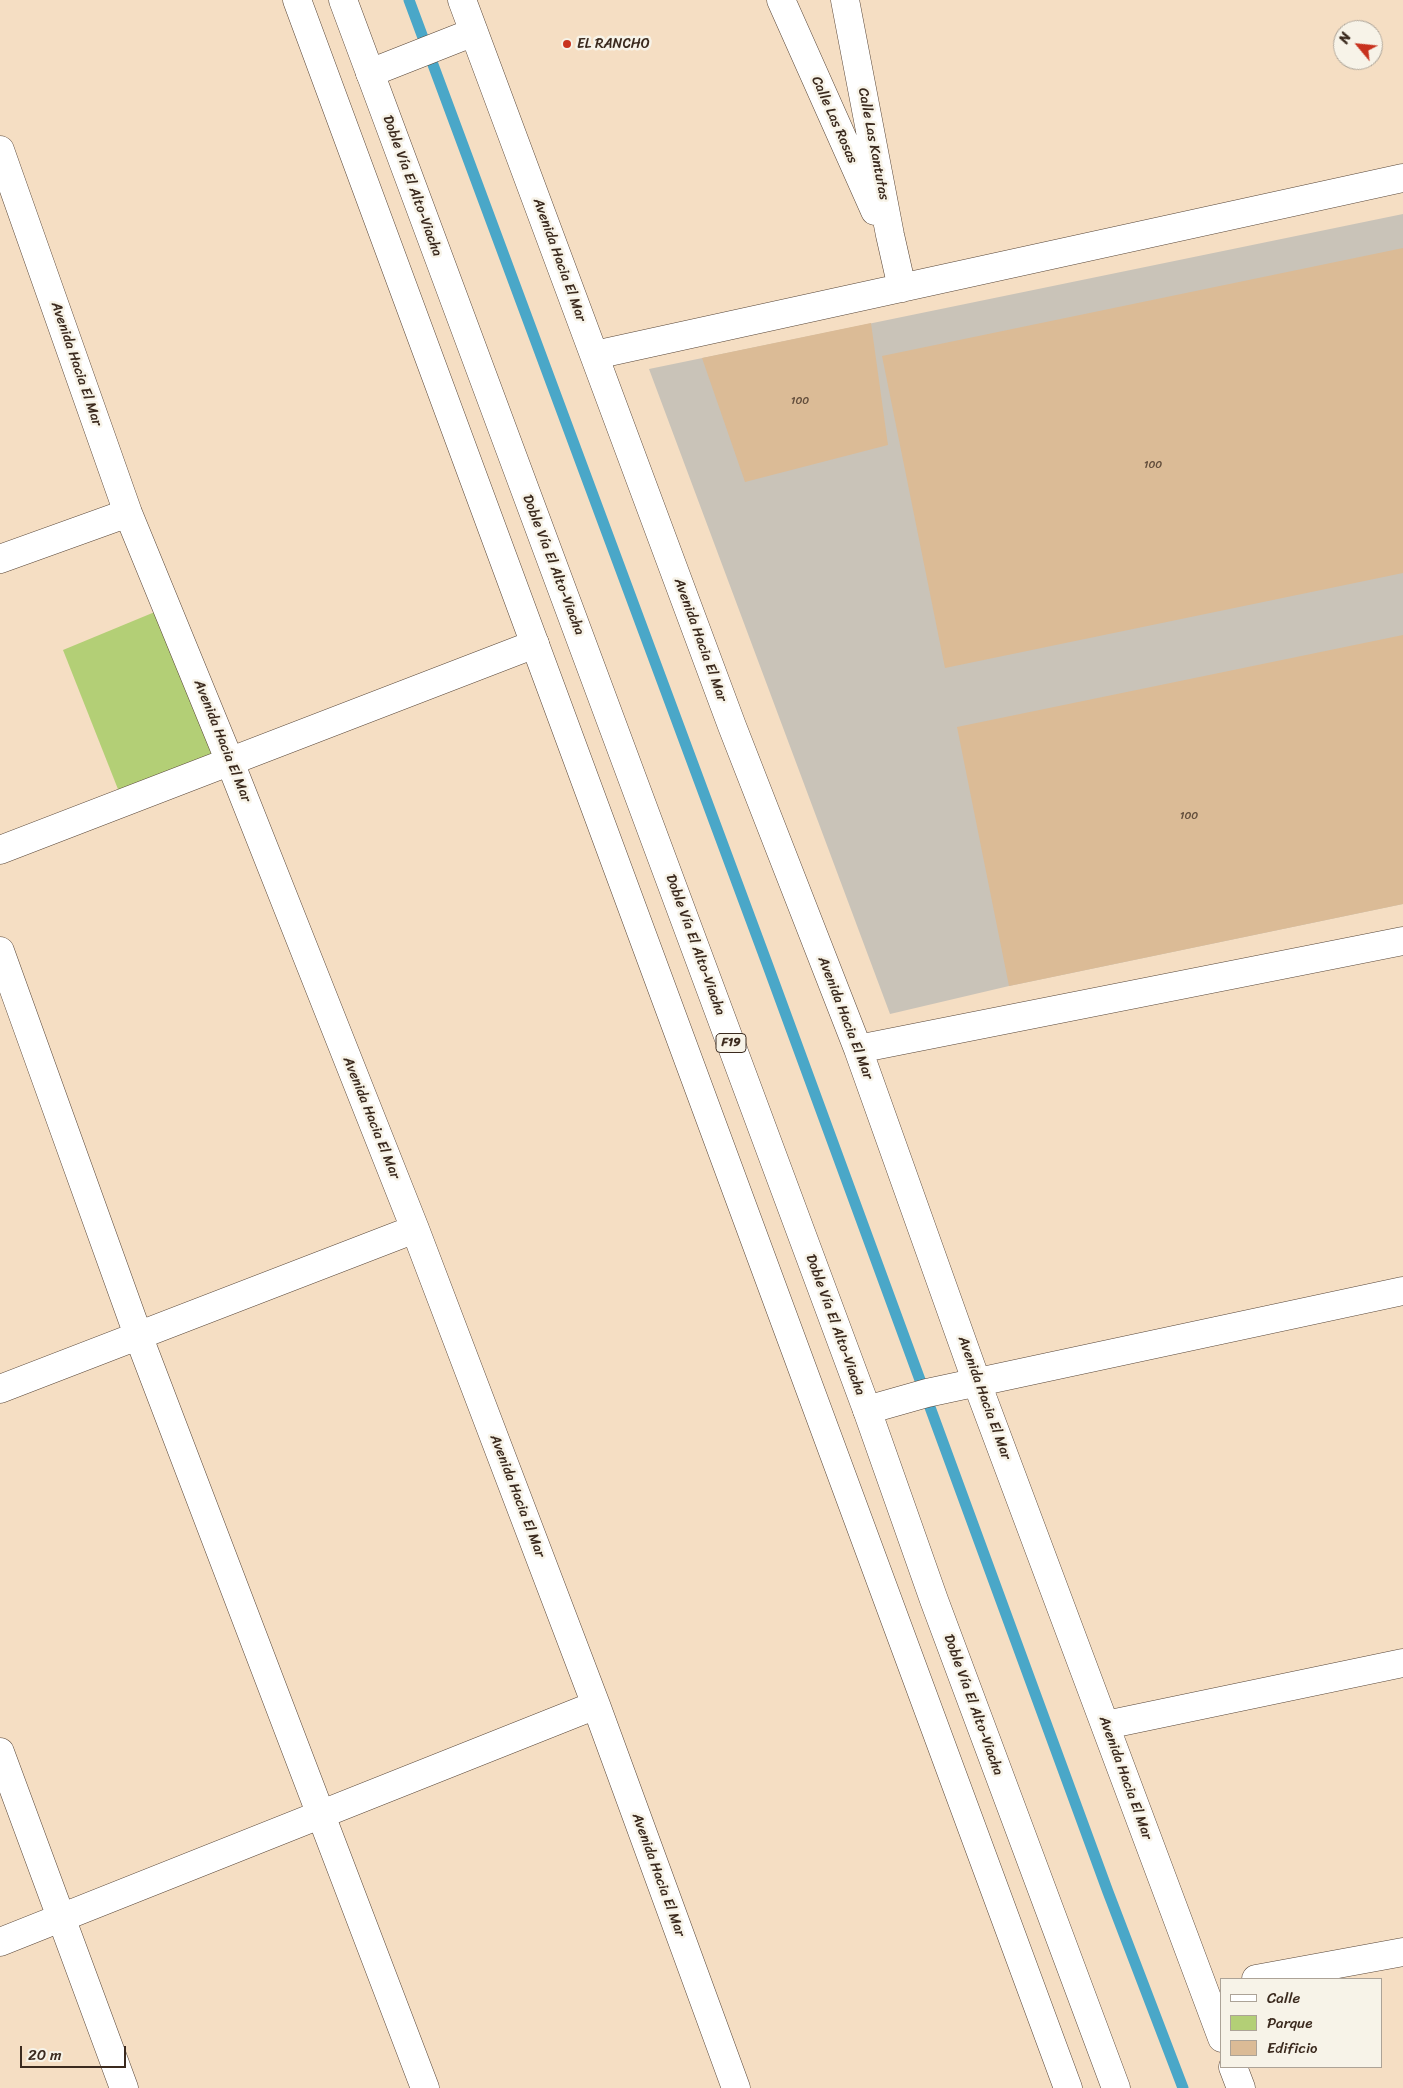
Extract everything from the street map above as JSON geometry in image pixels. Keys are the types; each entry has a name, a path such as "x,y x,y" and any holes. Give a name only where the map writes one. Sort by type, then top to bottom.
{"main road":[{"path":"297,0 1068,2088"},
{"name":"Doble Vía El Alto-Viacha","path":"343,0 877,1407 934,1600 1116,2088"},
{"name":"Avenida Hacia El Mar","path":"462,0 736,735 858,1049 977,1383 1106,1725 1213,1987 1220,2027"},
{"name":"Calle Las Rosas","path":"781,0 886,235 890,235"},
{"name":"Calle Las Kantutas","path":"845,0 902,288"},
{"path":"370,73 474,32"},
{"name":"Avenida Hacia El Mar","path":"0,150 128,513 230,762 415,1229 596,1704 736,2088"},
{"path":"595,355 1403,178"},
{"path":"0,559 128,513"},
{"path":"0,850 535,644"},
{"path":"858,1049 1403,941"},
{"path":"0,950 138,1335 425,2088"},
{"path":"0,1389 415,1229"},
{"path":"877,1407 927,1393 1403,1291"},
{"path":"1106,1725 1403,1663"},
{"path":"0,1942 596,1704"},
{"path":"0,1752 124,2088"},
{"path":"1261,1978 1403,1952"},
{"path":"1233,2068 1240,2088"}],"shaded area":[{"path":"1403,214 1403,904 1009,986 890,1014 649,369"}],"green space":[{"path":"162,609 227,772 127,812 63,650"}],"building":[{"path":"1403,248 1403,573 945,668 882,356"},
{"path":"871,323 888,445 745,482 702,358"},
{"path":"1403,635 1403,904 1009,986 957,727"}],"waterway":[{"path":"409,0 768,966 1108,1892 1183,2088"}],"place":[{"name":"EL RANCHO","path":"567,44"}]}
